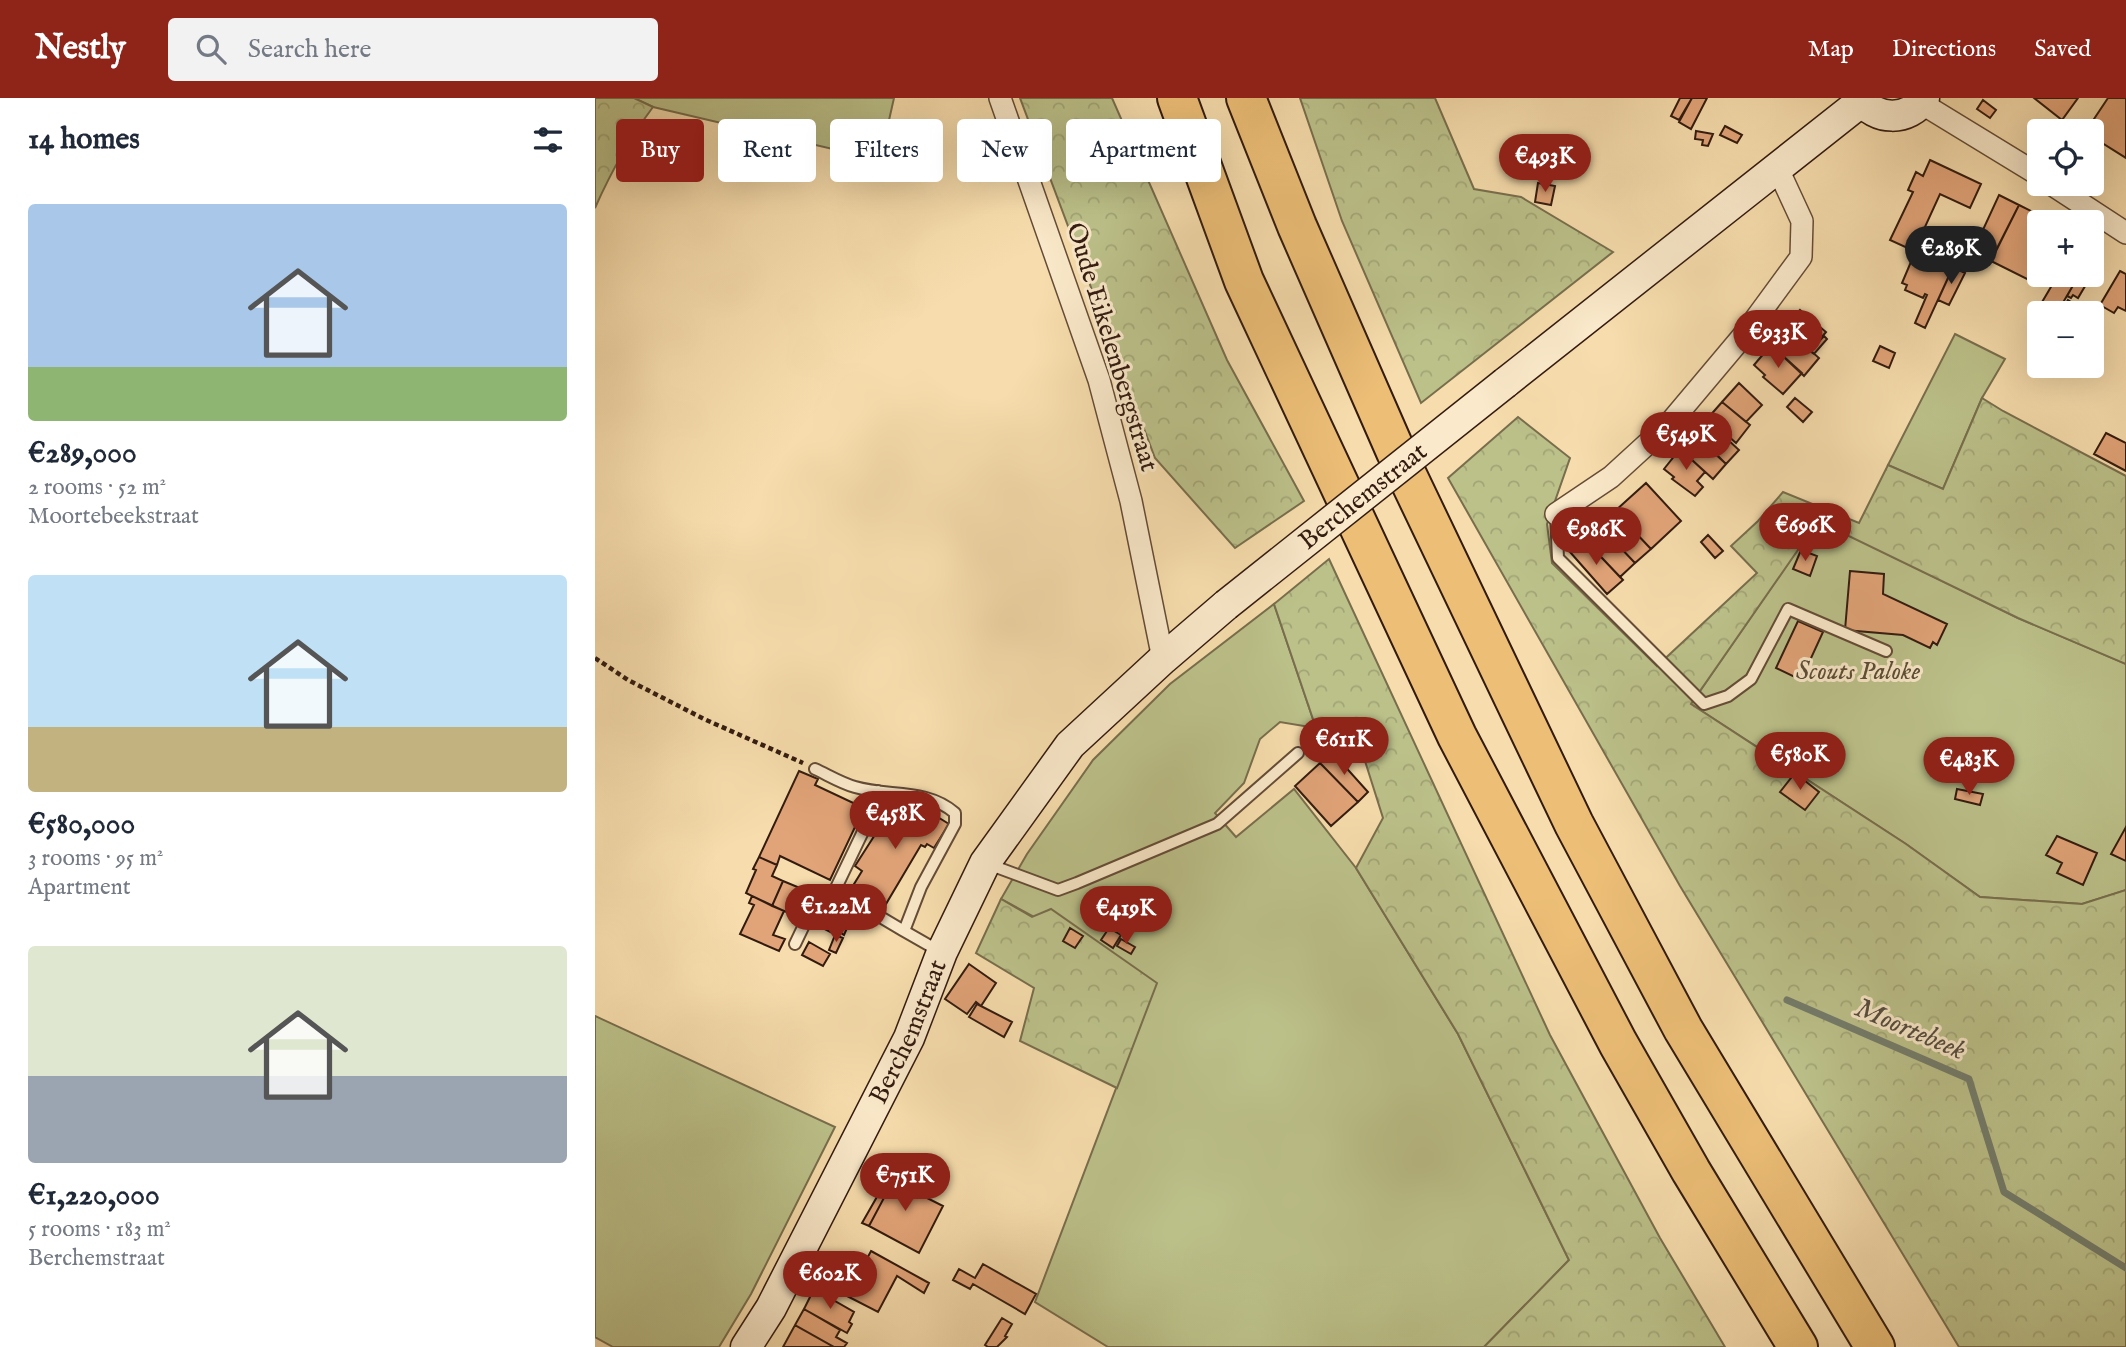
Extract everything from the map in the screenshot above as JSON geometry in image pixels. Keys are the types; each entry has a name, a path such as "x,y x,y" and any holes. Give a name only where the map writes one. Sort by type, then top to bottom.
{"highway":[{"path":"1177,98 1244,281 1457,736 1618,1043 1798,1347"},
{"path":"1246,98 1297,226 1396,452 1574,824 1683,1029 1875,1347"}],"street":[{"name":"Oude Eikelenbergstraat","path":"1000,98 1099,380 1131,501 1163,659"},
{"name":"Berchemstraat","path":"746,1347 771,1308 909,1038 942,952 985,863 1070,745 1226,605 1861,99 1879,114 1898,116 1912,111 1922,101"},
{"path":"1922,101 2027,168"},
{"path":"1556,514 1612,477 1669,424 1744,336 1801,257 1803,221 1777,167"},
{"path":"2069,196 2126,233"}],"lane":[{"path":"1556,514 1558,558 1705,704 1728,696 1751,679 1788,609 1886,651"},
{"path":"985,863 1058,890 1217,824 1297,753"},
{"path":"814,769 854,787 908,793 943,803 955,813 952,831 921,887 904,931"},
{"path":"795,944 817,898 835,890 869,819 877,791"},
{"path":"835,890 942,952"}],"path":[{"path":"595,658 628,680 704,719 814,769"}],"green space":[{"path":"595,98 634,98 653,107 644,119 616,119 616,165 595,208"},
{"path":"634,98 894,98 889,119 830,119 830,148 816,145 816,119 718,119 718,122 653,107"},
{"path":"1020,98 1112,98 1121,119 1066,119 1066,182 1149,182 1227,360 1304,501 1235,548 1155,458 1052,182 1052,119 1028,119"},
{"path":"1300,98 1435,98 1474,189 1521,197 1613,252 1421,403 1342,221"},
{"path":"1955,334 2005,359 1982,398 1943,489 1888,465"},
{"path":"1982,398 2126,476 2126,664 2018,618 1818,521 1691,704 1906,844 1980,897 2082,904 2126,890 2126,1347 1959,1347 1680,886 1448,478 1518,417 1570,458 1547,524 1552,563 1657,666 1757,573 1731,546 1758,521 1783,492 1859,523 1888,465 1943,489"},
{"name":"Scouts Paloke","path":"1818,520 2018,618 2126,664 2126,890 2082,904 1980,897 1906,844 1691,704"},
{"path":"1329,559 1550,1035 1660,1238 1725,1347 1484,1347 1569,1260 1458,1034 1356,868 1383,818 1359,742 1316,728 1274,604"},
{"path":"1274,604 1316,728 1280,722 1260,739 1244,783 1215,813 1236,837 1294,789 1356,868 1458,1034 1569,1260 1484,1347 1108,1347 1035,1302 1156,983 1001,899 1027,854 1093,760 1170,684"},
{"path":"1001,899 1032,917 1051,909 1157,983 1117,1088 1020,1041 1034,988 976,953"},
{"path":"595,1016 835,1127 751,1294 719,1347 613,1347 595,1337"}],"building":[{"path":"1680,98 1692,98 1679,120 1671,116"},
{"path":"1692,98 1707,98 1691,129 1679,122"},
{"path":"2034,98 2078,98 2061,119"},
{"path":"2108,98 2126,98 2126,158 2104,144 2104,119 2094,119"},
{"path":"1983,100 1996,110 1990,118 1977,109"},
{"path":"1725,126 1742,135 1737,143 1720,135"},
{"path":"1696,131 1713,134 1708,146 1702,145 1703,140 1695,139"},
{"path":"1533,144 1570,153 1568,164 1546,159 1545,165 1529,162"},
{"path":"1930,160 1981,184 1970,208 1940,194 1914,251 1890,240 1913,192 1908,190 1916,172 1923,176"},
{"path":"1538,183 1555,186 1551,205 1535,202"},
{"path":"1999,195 2019,205 1990,262 1978,256 1975,247"},
{"path":"2019,205 2029,210 2027,279 1991,261"},
{"path":"1916,250 1953,267 1925,328 1915,323 1927,295 1923,298 1905,290 1907,285 1902,283"},
{"path":"1953,267 1965,273 1949,305 1938,300"},
{"path":"2120,271 2126,274 2126,311 2118,307 2114,313 2104,307 2102,301"},
{"path":"2051,287 2072,287 2064,301 2043,301"},
{"path":"2072,287 2084,287 2078,298 2067,296"},
{"path":"1800,310 1826,332 1810,351 1784,327"},
{"path":"1784,327 1819,358 1804,376 1771,345"},
{"path":"1824,336 1827,339 1814,354 1810,351"},
{"path":"1771,345 1802,373 1783,394 1763,377 1765,375 1754,365"},
{"path":"1880,346 1895,353 1889,368 1873,361"},
{"path":"1739,383 1762,405 1746,422 1722,402"},
{"path":"1795,398 1812,412 1803,422 1787,407"},
{"path":"1722,402 1750,425 1736,443 1708,418"},
{"path":"1708,418 1729,437 1715,453 1694,434"},
{"path":"2106,433 2126,443 2126,471 2094,454"},
{"path":"1694,434 1726,464 1713,479 1680,449"},
{"path":"1727,439 1739,450 1726,464 1715,453"},
{"path":"1680,449 1705,472 1697,481 1703,487 1695,496 1672,479 1674,477 1664,469"},
{"path":"1646,483 1681,521 1651,549 1615,511"},
{"path":"1615,511 1651,549 1635,563 1599,525 1605,516"},
{"path":"1599,525 1635,563 1620,577 1584,539"},
{"path":"1708,535 1723,551 1715,558 1701,542"},
{"path":"1584,539 1623,580 1607,594 1570,552"},
{"path":"1801,550 1817,556 1810,576 1793,569"},
{"path":"1850,571 1884,574 1883,594 1947,624 1937,645 1933,642 1930,648 1903,635 1845,630"},
{"path":"1798,621 1823,632 1801,680 1776,668"},
{"path":"1332,752 1368,792 1358,802 1320,763"},
{"path":"1320,763 1358,802 1331,826 1295,786"},
{"path":"799,771 818,779 815,785 864,808 830,880 780,856 777,865 759,857"},
{"path":"1795,773 1819,792 1805,810 1780,792"},
{"path":"1957,789 1983,794 1980,805 1955,799"},
{"path":"893,799 913,802 949,824 934,848 927,844 925,847 921,845 883,909 851,889 862,871 855,866 878,830 878,816 905,831 912,819 890,805"},
{"path":"2126,827 2126,861 2111,854"},
{"path":"2057,836 2097,853 2083,885 2057,873 2062,863 2046,855"},
{"path":"759,857 777,865 772,876 783,881 772,906 746,893"},
{"path":"783,881 800,888 789,913 772,906"},
{"path":"752,896 784,911 773,935 785,939 779,951 740,934 754,905 749,903"},
{"path":"820,909 848,926 844,935 838,931 836,935 813,923"},
{"path":"1070,928 1083,936 1075,948 1063,941"},
{"path":"1109,928 1121,935 1113,948 1101,940"},
{"path":"835,935 843,938 836,953 829,950"},
{"path":"1121,939 1135,947 1131,954 1117,946"},
{"path":"809,942 830,954 823,966 802,955"},
{"path":"969,964 996,983 981,1006 976,1002 967,1014 945,999"},
{"path":"977,1004 1012,1022 1004,1037 969,1017"},
{"path":"886,1173 943,1206 919,1253 869,1226 885,1196 876,1191"},
{"path":"876,1191 885,1196 869,1226 862,1223 878,1195"},
{"path":"871,1251 929,1283 924,1293 897,1276 878,1312 847,1296"},
{"path":"983,1264 1036,1294 1025,1314 973,1284 970,1289 953,1280 959,1269 975,1278"},
{"path":"814,1289 854,1312 847,1333 804,1309"},
{"path":"804,1309 840,1330 836,1337 847,1343 844,1347 834,1347 795,1325"},
{"path":"1002,1318 1012,1324 1005,1336 1007,1337 997,1347 988,1347 985,1345"},
{"path":"795,1325 834,1347 783,1347"}],"waterway":[{"name":"Moortebeek","path":"1787,1000 1969,1079 2004,1192 2126,1268"}]}
